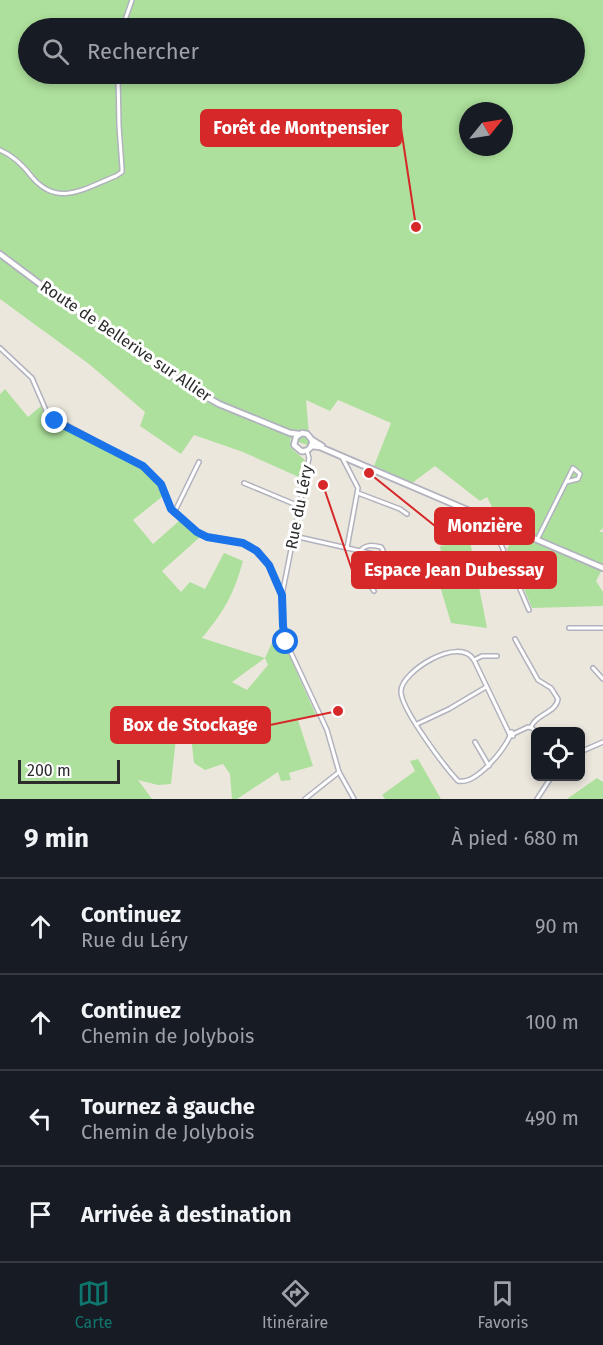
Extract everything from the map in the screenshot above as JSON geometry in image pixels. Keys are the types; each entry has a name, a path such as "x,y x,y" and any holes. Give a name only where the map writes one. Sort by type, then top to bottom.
{"main road":[{"name":"Route de Bellerive sur Allier","path":"0,254 56,296 192,389 219,404 290,433 299,434"},
{"path":"290,433 296,448 301,451 310,446 320,447 362,465"},
{"path":"294,439 299,434 308,434 310,446"},
{"path":"310,446 362,465 603,568"}],"street":[{"path":"126,18 132,0"},
{"path":"0,150 15,159 40,186 53,193 69,194 116,176 122,172 118,84"},
{"path":"0,348 32,378 48,415 143,466 161,484 174,513 201,535 250,546 269,565 282,595"},
{"name":"Rue du Léry","path":"310,446 282,595 283,626 286,642 327,730 339,772 354,799"},
{"path":"342,457 358,488 347,548"},
{"path":"347,467 351,461"},
{"path":"174,513 199,462"},
{"path":"537,540 566,482 573,468 580,474 578,479 566,482"},
{"path":"244,483 299,506"},
{"path":"358,493 400,509 407,514"},
{"path":"491,522 529,610"},
{"path":"294,536 360,551 378,555 383,550 381,547 364,546 360,551 358,570 374,591"},
{"path":"569,628 603,628"},
{"path":"511,734 474,660 469,654 461,651 443,654 428,661 406,679 401,693 417,724 458,781 467,781 489,766 511,734 531,727 533,722 558,703 551,688 538,680 515,639"},
{"path":"474,660 482,656 497,656"},
{"path":"593,668 603,679"},
{"path":"417,724 449,709 486,687"},
{"path":"475,742 489,766"},
{"path":"585,750 603,742"},
{"path":"305,799 339,772"},
{"path":"537,799 549,781"}],"green space":[{"path":"0,0 603,0 603,528 599,532 603,532 603,568 596,581 603,592 603,606 532,608 507,549 515,534 504,530 487,497 480,501 435,466 412,483 374,466 391,423 338,400 330,411 306,400 310,446 290,439 292,449 305,460 301,478 243,452 194,435 181,454 140,426 145,412 89,364 0,299"},
{"path":"5,389 28,417 41,406 45,416 54,423 125,458 154,480 163,496 133,520 153,544 179,521 200,537 162,571 181,592 190,582 205,589 224,553 243,561 236,584 227,602 202,638 265,658 279,628 316,715 298,720 313,766 289,773 291,780 281,781 278,772 237,799 232,799 230,774 223,764 205,770 194,763 186,718 176,738 171,784 158,785 138,780 152,799 0,799 0,394","holes":["265,658 268,665 247,690 232,682"]},
{"path":"470,541 487,628 451,623 437,576 445,574 440,546"},
{"path":"418,759 441,799 385,799 382,795 415,771 410,761"},
{"path":"597,778 603,782 603,799 567,799"}],"place":[{"name":"Forêt de Montpensier","path":"416,227"},
{"name":"Monzière","path":"369,473"},
{"name":"Espace Jean Dubessay","path":"323,485"},
{"name":"Box de Stockage","path":"338,711"}],"route":[{"path":"55,421 143,466 161,484 171,509 201,535 243,543 257,551 269,565 277,588 282,595 286,642"}]}
